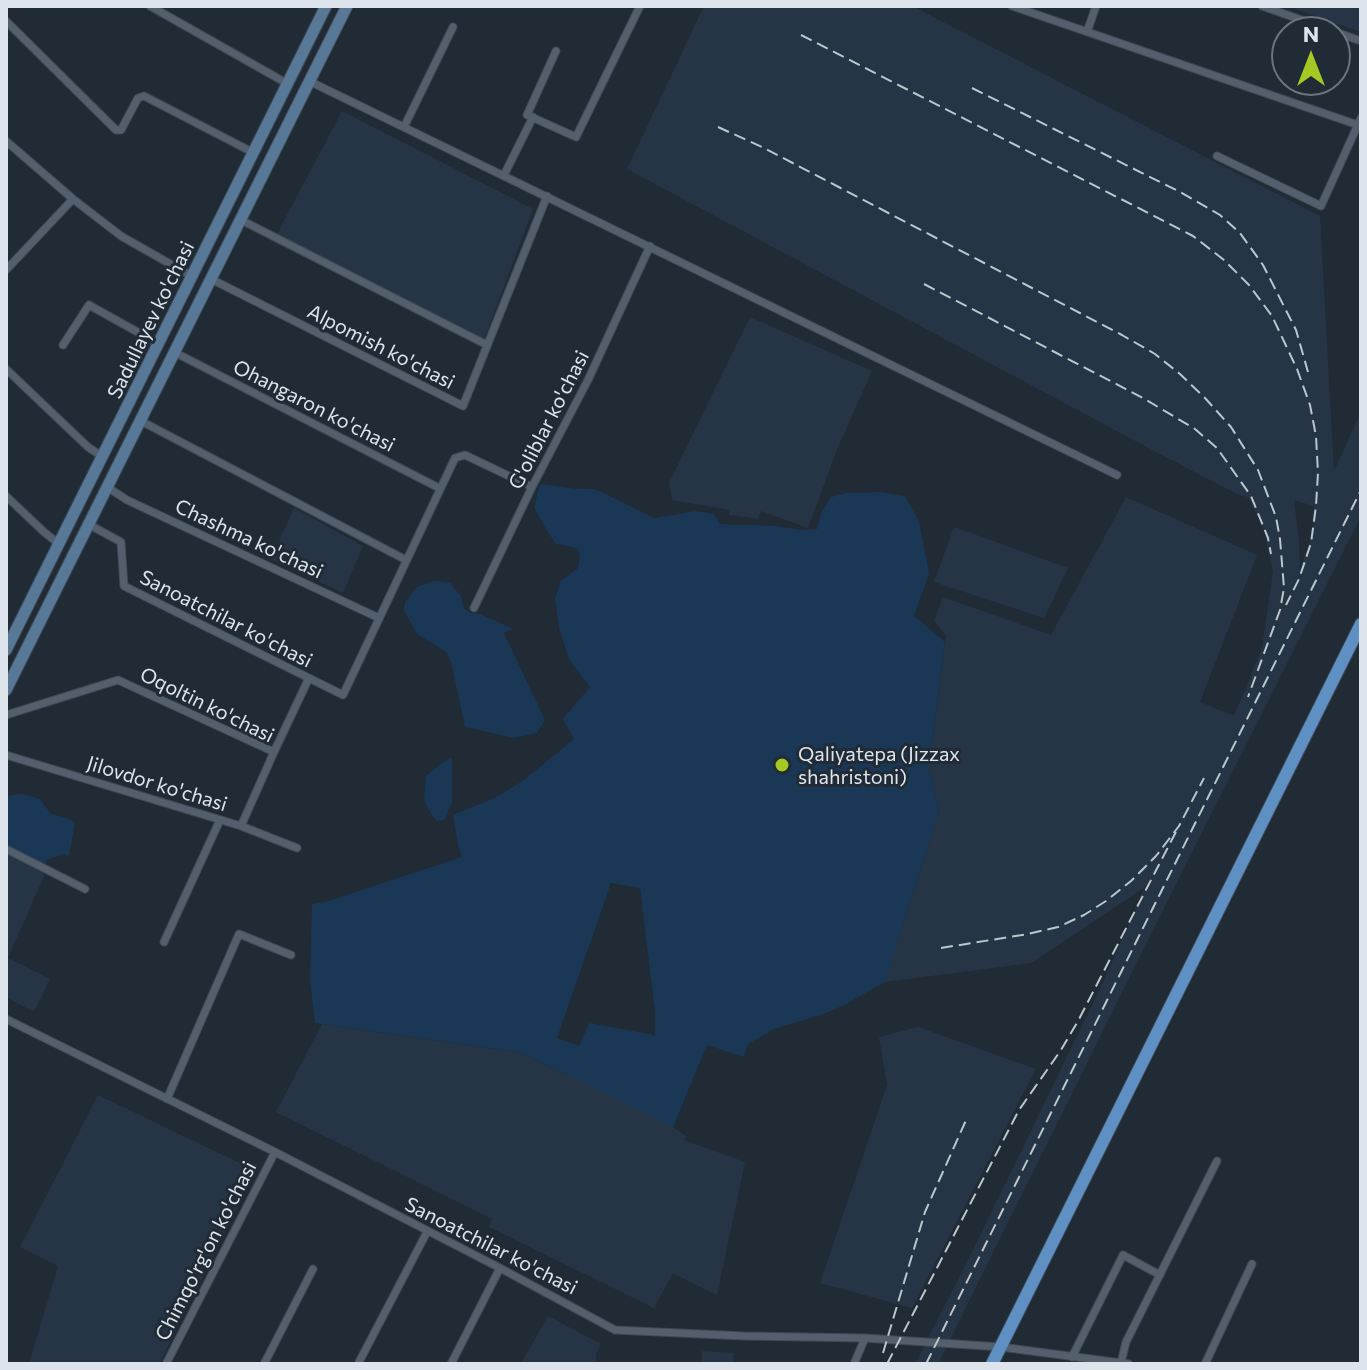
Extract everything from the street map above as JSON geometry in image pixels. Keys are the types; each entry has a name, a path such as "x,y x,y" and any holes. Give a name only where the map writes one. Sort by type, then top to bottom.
{"main road":[{"name":"Sadullayev ko'chasi","path":"6,650 326,6"},
{"name":"Sadullayev ko'chasi","path":"6,690 347,6"},
{"path":"992,1364 1361,624"}],"street":[{"path":"150,6 288,84"},
{"path":"556,51 527,115 576,137 640,6"},
{"path":"1012,6 1359,122 1321,206 1217,156"},
{"path":"1087,32 1096,6"},
{"path":"1262,6 1361,41"},
{"path":"6,21 116,130 121,130 138,98 144,96 254,153"},
{"path":"404,127 453,27"},
{"path":"309,81 1117,475"},
{"path":"504,175 533,117"},
{"path":"6,142 121,236 193,277"},
{"name":"Alpomish ko'chasi","path":"211,279 463,406 547,196"},
{"path":"6,270 73,199"},
{"path":"241,220 487,345"},
{"name":"G'oliblar ko'chasi","path":"474,608 588,380 650,246"},
{"path":"63,345 89,305 159,344"},
{"name":"Ohangaron ko'chasi","path":"174,352 439,488"},
{"path":"6,369 88,447 103,457"},
{"path":"139,420 406,560"},
{"path":"379,618 455,458 465,455 532,487"},
{"name":"Chashma ko'chasi","path":"107,487 127,500 379,618"},
{"path":"7,500 59,544"},
{"name":"Sanoatchilar ko'chasi","path":"88,524 121,542 124,586 343,695 379,618"},
{"path":"274,752 309,678"},
{"name":"Oqoltin ko'chasi","path":"6,715 118,680 274,752 241,826"},
{"name":"Jilovdor ko'chasi","path":"6,755 241,826 297,848"},
{"path":"164,942 220,820"},
{"path":"6,849 85,889"},
{"path":"167,1099 239,934 291,955"},
{"name":"Sanoatchilar ko'chasi","path":"6,1019 275,1152 615,1330 865,1338 1001,1347 1129,1364"},
{"name":"Chimqo'rg'on ko'chasi","path":"166,1364 275,1152"},
{"path":"1121,1363 1126,1342 1217,1161"},
{"path":"358,1364 427,1232"},
{"path":"1072,1357 1123,1255 1160,1275"},
{"path":"1205,1364 1252,1264"},
{"path":"451,1364 500,1268"},
{"path":"264,1364 313,1269"},
{"path":"854,1364 865,1338"}],"shaded area":[{"path":"704,6 912,6 1320,216 1334,471 1361,412 1361,516 938,1364 915,1364 1102,985 1145,887 1031,963 885,982 939,811 929,769 946,635 934,621 943,597 1051,635 1126,497 1257,555 1200,702 1234,716 1262,648 1273,572 1264,530 1248,497 1156,452 627,169","holes":["1294,500 1314,506 1313,531 1300,571"]},
{"path":"1296,6 1361,6 1361,32 1351,29 1351,16 1315,16 1295,9"},
{"path":"342,111 533,209 484,340 277,234"},
{"path":"750,317 872,371 838,447 808,528 761,511 758,519 729,515 729,510 672,500 669,483"},
{"name":"Qaliyatepa (Jizzax shahristoni)","path":"540,484 595,489 654,518 696,511 714,514 720,524 802,530 817,529 821,513 831,497 846,493 880,492 905,496 919,521 929,574 914,616 945,642 929,769 939,811 885,982 824,1014 774,1029 748,1044 744,1057 707,1045 673,1127 517,1052 315,1023 310,980 312,904 462,857 453,815 497,797 524,780 574,739 563,719 590,687 569,659 559,628 555,598 561,581 578,568 580,554 577,548 556,544 534,507","holes":["611,883 640,888 655,1011 655,1035 589,1023 579,1046 557,1038"]},
{"path":"294,508 363,546 343,593 271,559"},
{"path":"954,527 1068,568 1044,618 934,582"},
{"path":"433,581 450,583 461,596 464,608 471,613 513,629 504,633 545,720 537,733 514,738 465,727 446,652 417,634 404,610 405,602 417,587"},
{"path":"450,757 452,803 444,820 437,821 424,800 426,776"},
{"path":"23,794 40,799 51,814 75,823 69,856 63,854 47,860 45,864 6,845 6,799 9,795"},
{"path":"6,854 45,874 8,958 50,979 34,1012 6,997"},
{"path":"322,1024 517,1052 673,1127 686,1136 684,1140 745,1162 717,1295 673,1273 654,1308 489,1227 492,1219 276,1112"},
{"path":"918,1027 1036,1069 912,1308 820,1283 887,1085 879,1037"},
{"path":"98,1095 256,1171 159,1364 29,1364 58,1266 20,1247"},
{"path":"548,1316 601,1344 596,1354 596,1364 521,1364"},
{"path":"702,1351 734,1353 733,1364 701,1364"}],"railway":[{"path":"801,35 1193,236 1249,285 1272,316 1297,369 1310,405 1316,436 1318,473 1311,543 1286,605"},
{"path":"972,88 1220,215 1240,233 1263,265 1296,330 1308,372"},
{"path":"718,127 1122,335 1155,354 1205,398 1231,427 1258,470 1276,517 1280,539 1284,588 1280,610 1248,697"},
{"path":"924,284 1143,398 1195,429 1217,448 1251,496 1271,554"},
{"path":"926,1364 1361,490"},
{"path":"941,948 1058,927 1106,901 1156,856 1179,826 1204,778"},
{"path":"887,1364 1019,1110 1078,1021 1179,826"},
{"path":"883,1353 925,1212 967,1118"}],"place":[{"name":"Qaliyatepa (Jizzax shahristoni)","path":"782,765"}]}
